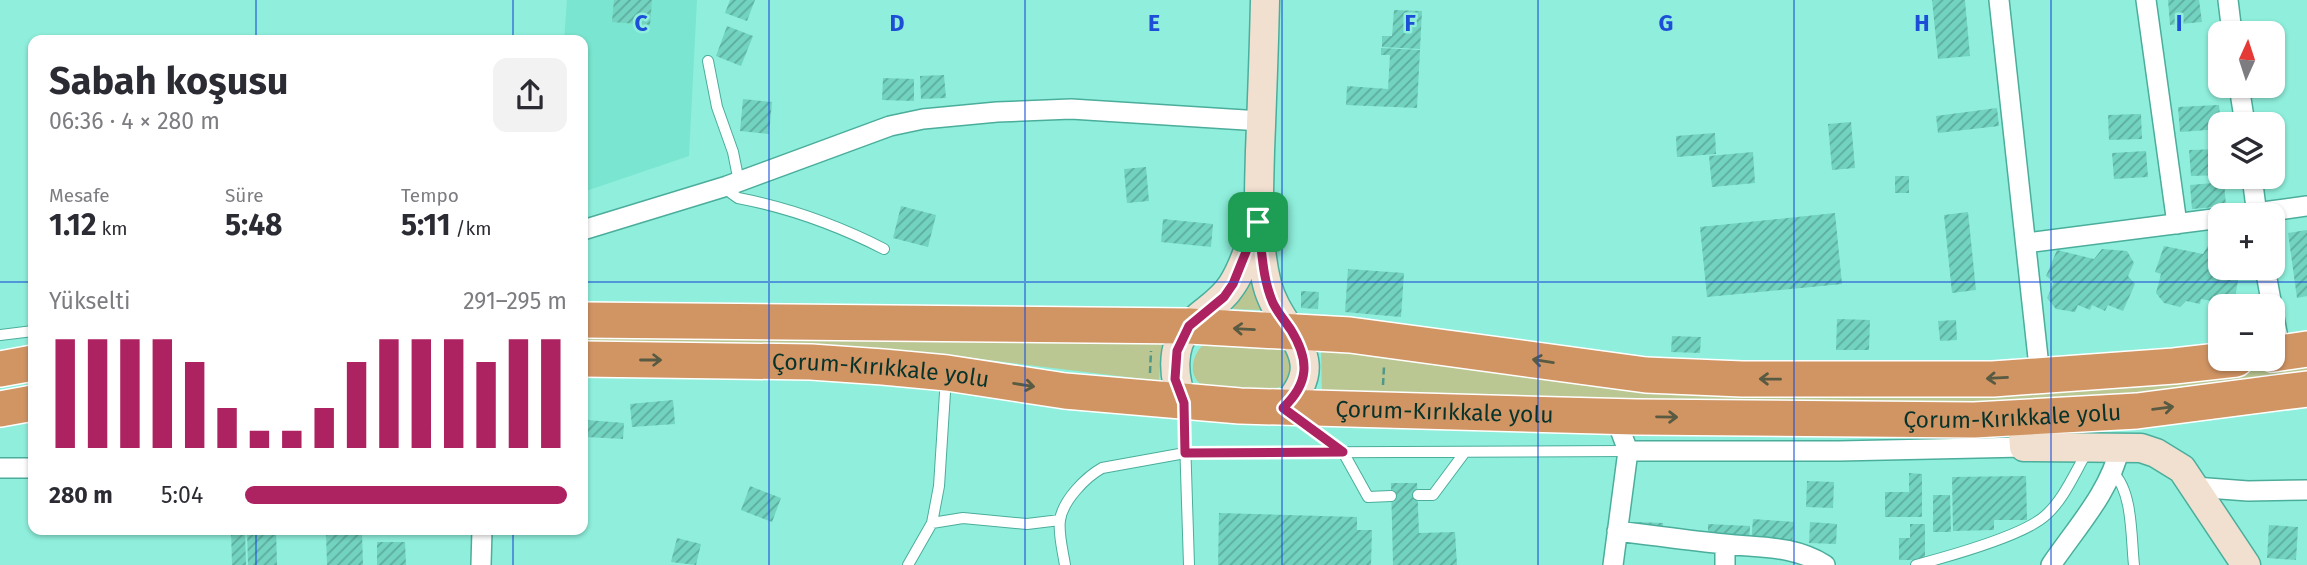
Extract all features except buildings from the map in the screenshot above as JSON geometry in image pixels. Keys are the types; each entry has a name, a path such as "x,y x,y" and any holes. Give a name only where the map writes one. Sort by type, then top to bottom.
{"highway":[{"name":"Çorum-Kırıkkale yolu","path":"588,320 1189,326 1385,339 1646,375 1865,381 1993,379 2208,362"},
{"name":"Çorum-Kırıkkale yolu","path":"588,359 811,362 947,373 1065,391 1184,403 1615,416 1839,436 2023,433 2137,411 2307,389"},
{"path":"0,369 28,364"},
{"path":"0,409 28,404"}],"street":[{"path":"1265,0 1258,222 1267,284 1274,305 1292,332 1305,371 1296,395 1283,408"},
{"path":"2000,0 2040,376"},
{"path":"2146,0 2177,223"},
{"path":"2228,0 2231,21"},
{"path":"588,228 733,184 890,126 923,119 1070,109 1261,121"},
{"path":"2285,210 2307,206"},
{"path":"2026,243 2208,219"},
{"path":"1184,403 1175,379 1175,365 1181,340 1189,326 1224,297 1233,284 1258,222"},
{"path":"1613,565 1628,451 1615,416"},
{"path":"2023,433 2090,447 2117,460"},
{"path":"1628,451 1839,436"},
{"path":"2051,565 2117,460 2141,449 2171,460 2182,469 2246,565"},
{"path":"0,468 28,468"},
{"path":"2194,487 2248,492 2307,490"},
{"path":"1617,531 1725,544 1786,548 1825,565"},
{"path":"481,565 482,535"},
{"path":"1725,544 1725,565"}],"lane":[{"path":"708,61 717,107 733,152 731,193 738,198 791,210 823,221 884,248"},
{"path":"0,335 28,332"},
{"path":"908,565 932,523 939,486 947,373"},
{"path":"1184,403 1189,565"},
{"path":"1283,408 1343,452 1368,497 1391,496"},
{"path":"1916,565 2021,531 2039,521 2054,507 2090,447"},
{"path":"1065,565 1060,520 1068,501 1092,474 1102,468 1185,453 1628,451"},
{"path":"1418,495 1433,495 1465,452"},
{"path":"2117,460 2127,496 2134,565"},
{"path":"932,523 963,518 1027,524 1060,520"}],"path":[{"path":"1381,410 1385,339"}],"shaded area":[{"path":"567,0 697,0 689,156 588,190 588,35 564,35"},
{"path":"1255,249 1262,310 1233,309"},
{"path":"588,334 1162,340 1159,381 931,353 588,347"},
{"path":"1205,343 1283,348 1291,366 1285,385 1271,390 1202,385 1194,376 1193,364 1194,358"},
{"path":"1321,349 2202,376 2240,371 2285,371 2285,365 2307,362 2307,375 2079,401 1954,406 1322,394"}],"route":[{"path":"1258,222 1267,284 1274,305 1299,345 1305,371 1296,395 1283,408 1343,452 1185,453 1184,403 1175,379 1177,351 1189,326 1224,297 1233,284 1258,222"}]}
